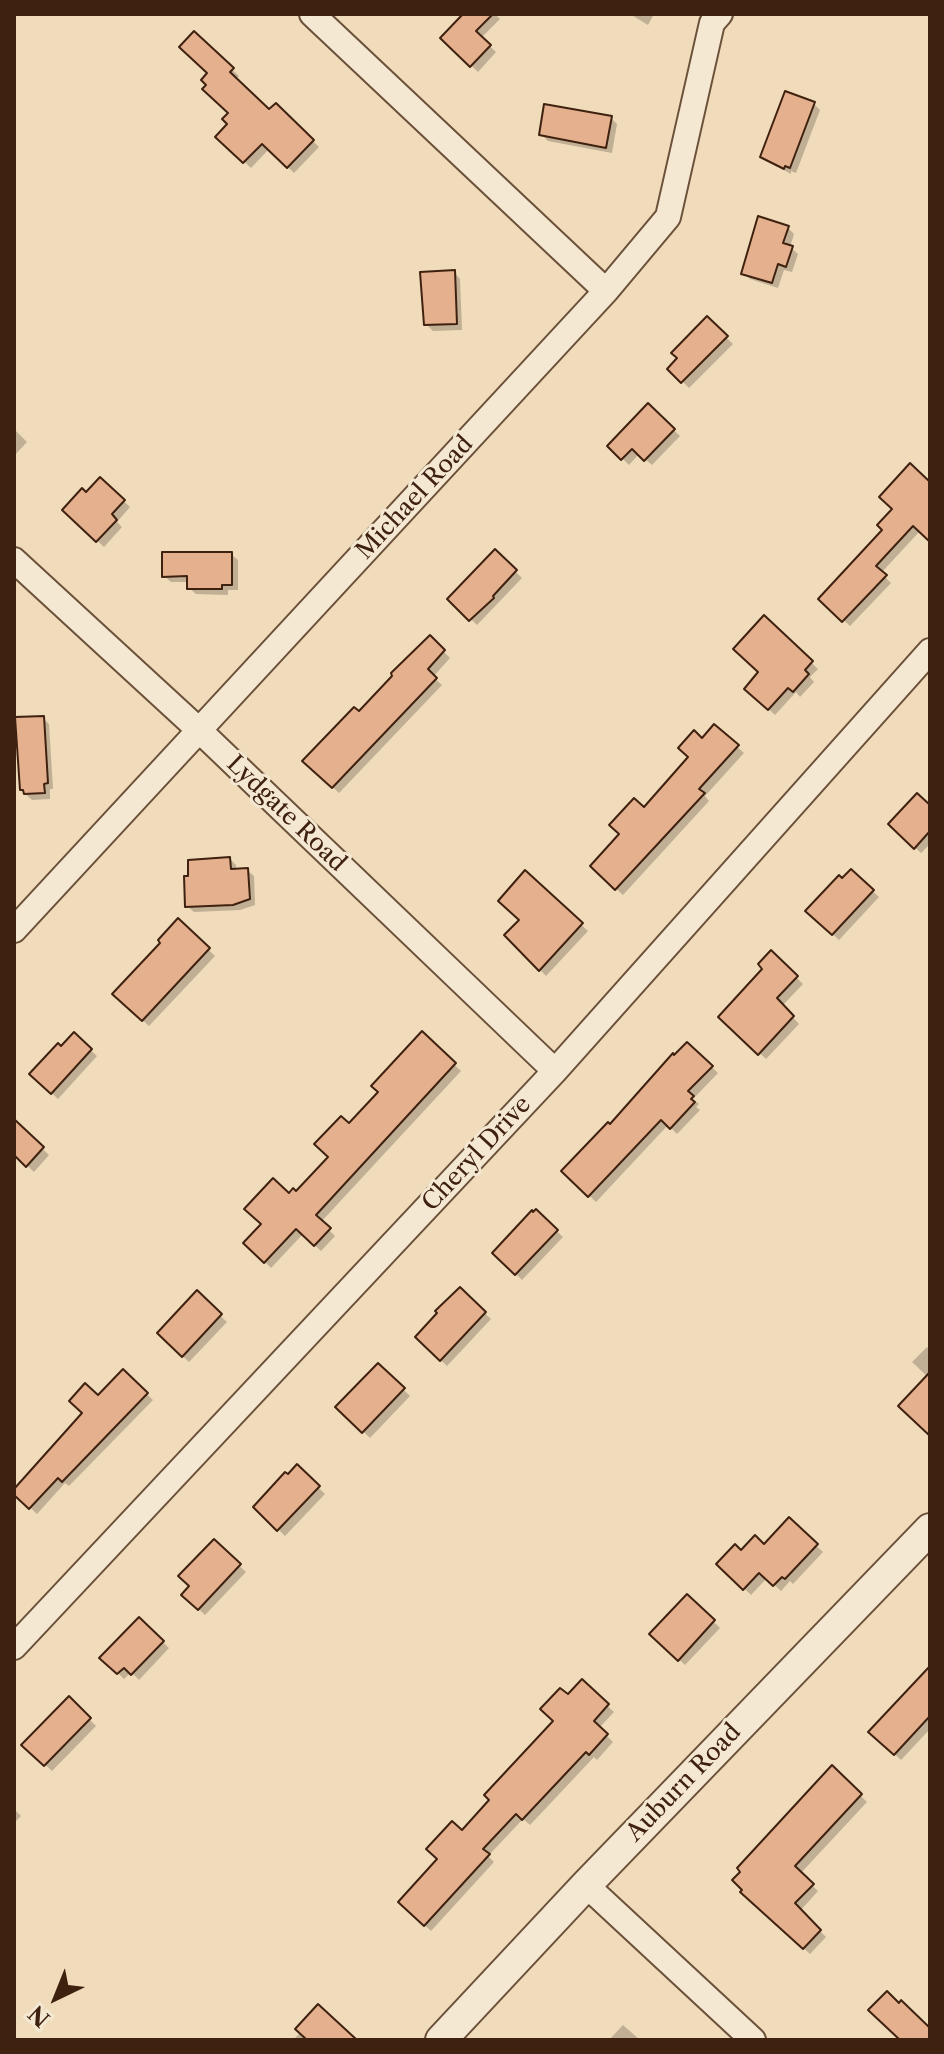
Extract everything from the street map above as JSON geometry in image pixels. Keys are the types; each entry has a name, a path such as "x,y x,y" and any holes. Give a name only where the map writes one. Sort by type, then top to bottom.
{"street":[{"path":"312,14 606,291"},
{"name":"Michael Road","path":"14,930 606,291 668,217 712,23 720,14"},
{"name":"Lydgate Road","path":"14,560 200,731 555,1071"},
{"name":"Cheryl Drive","path":"14,1647 555,1071 930,651"},
{"name":"Auburn Road","path":"441,2040 586,1885 930,1529"},
{"path":"586,1885 753,2040"}],"building":[{"path":"463,14 493,14 476,31 491,45 470,67 440,38"},
{"path":"194,31 234,68 230,72 269,109 276,103 314,140 287,168 262,144 243,163 215,137 227,124 222,119 228,113 202,89 206,85 201,80 207,73 179,47"},
{"path":"785,91 815,102 790,168 785,166 784,169 760,157"},
{"path":"544,104 612,116 606,148 539,135"},
{"path":"758,216 789,226 783,243 793,246 786,267 778,264 772,283 741,274"},
{"path":"455,270 457,324 424,325 420,272"},
{"path":"707,316 728,336 681,383 667,369 677,358 671,353"},
{"path":"648,403 675,429 644,461 632,449 621,460 607,446"},
{"path":"910,463 930,482 930,542 913,526 876,566 887,575 842,622 818,599 882,530 877,525 892,509 879,497"},
{"path":"100,477 125,500 112,514 117,520 96,542 62,510 82,488 86,492"},
{"path":"495,549 517,570 494,598 469,621 447,599"},
{"path":"162,552 232,552 232,585 222,585 222,589 187,589 187,576 162,577"},
{"path":"764,615 813,661 805,670 809,674 793,692 788,688 768,710 744,689 758,672 733,649"},
{"path":"430,635 445,650 428,669 437,678 332,788 302,761 354,707 359,711 392,676 391,673"},
{"path":"44,716 48,783 44,784 45,793 24,794 20,790 15,717"},
{"path":"714,724 739,745 699,789 705,793 615,890 590,866 619,834 609,825 634,798 644,807 688,757 678,748 694,730 702,738"},
{"path":"917,793 930,805 930,831 914,849 888,824"},
{"path":"230,857 231,869 248,868 250,899 233,905 185,907 184,876 188,876 188,860"},
{"path":"851,869 874,890 832,935 805,911 839,875 842,878"},
{"path":"525,870 583,923 539,971 504,935 519,920 498,901"},
{"path":"178,918 210,948 142,1021 112,994 160,943 158,940"},
{"path":"771,950 798,976 777,998 794,1016 758,1055 718,1017 762,969 758,964"},
{"path":"422,1031 456,1063 316,1215 331,1228 314,1246 296,1229 264,1263 243,1243 261,1224 244,1209 273,1178 289,1193 293,1188 296,1191 328,1157 314,1144 341,1116 349,1123 378,1092 371,1086"},
{"path":"74,1032 92,1049 51,1094 29,1074 58,1043 61,1046"},
{"path":"687,1042 713,1066 688,1091 695,1102 670,1129 661,1120 588,1197 561,1171"},
{"path":"14,1119 44,1147 26,1167 14,1155"},
{"path":"536,1209 558,1230 515,1275 492,1253"},
{"path":"460,1287 486,1312 440,1361 415,1337 437,1313 435,1311"},
{"path":"197,1290 222,1314 182,1357 157,1333"},
{"path":"378,1363 405,1388 362,1433 335,1407"},
{"path":"123,1369 148,1393 62,1482 58,1478 29,1509 14,1495 14,1489 82,1413 69,1401 85,1383 98,1395"},
{"path":"930,1372 930,1436 898,1406"},
{"path":"297,1464 320,1486 277,1531 253,1507 285,1472 288,1474"},
{"path":"789,1517 818,1544 785,1579 782,1577 773,1586 759,1573 743,1590 716,1564 735,1544 741,1550 755,1535 764,1544"},
{"path":"214,1539 241,1564 198,1610 181,1595 189,1586 178,1576"},
{"path":"687,1594 715,1620 678,1661 649,1634"},
{"path":"139,1617 164,1641 131,1675 124,1668 117,1674 99,1658"},
{"path":"930,1666 930,1716 894,1755 868,1732"},
{"path":"582,1679 609,1704 594,1721 608,1734 589,1755 586,1752 522,1820 516,1814 483,1849 490,1854 424,1926 398,1902 437,1859 426,1849 452,1821 462,1830 489,1800 484,1795 553,1721 540,1709 560,1688 568,1694"},
{"path":"69,1696 91,1718 44,1766 21,1745"},
{"path":"832,1765 862,1794 795,1866 814,1884 795,1903 821,1930 803,1949 740,1892 742,1890 732,1880 740,1872 737,1868"},
{"path":"887,1991 930,2028 930,2040 900,2040 868,2010"},
{"path":"318,2004 357,2040 307,2040 295,2029"}]}
